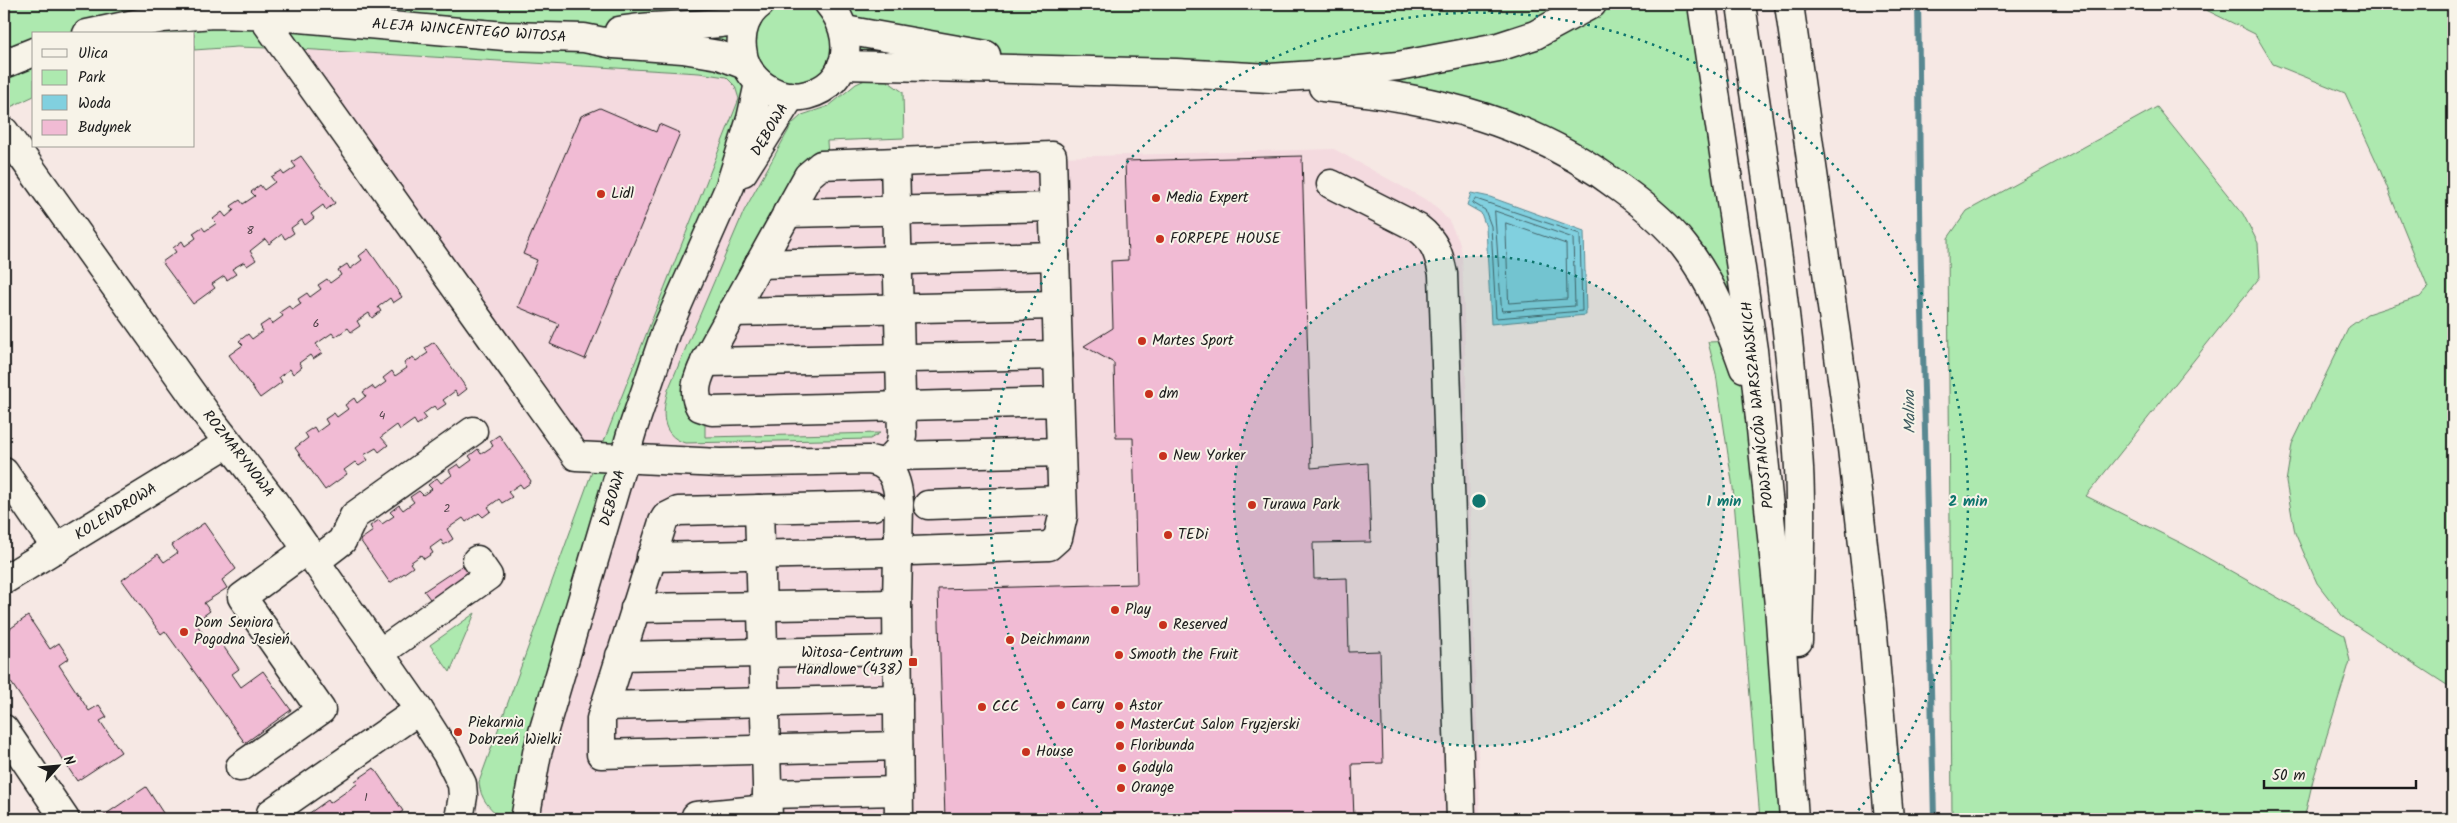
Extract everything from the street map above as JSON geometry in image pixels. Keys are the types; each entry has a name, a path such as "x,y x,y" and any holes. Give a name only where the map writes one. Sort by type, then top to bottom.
{"street":[{"path":"791,96 807,95 822,89 834,79 842,65 846,54 845,30 839,16 829,4"},
{"path":"842,65 1041,69 1270,78 1359,71 1474,53 1535,35 1592,4"},
{"name":"POWSTAŃCÓW WARSZAWSKICH","path":"1702,4 1736,222 1760,409 1780,605 1794,814"},
{"name":"POWSTAŃCÓW WARSZAWSKICH","path":"1741,4 1788,345 1799,470 1800,541 1794,814"},
{"path":"1789,4 1852,448 1872,623 1889,819"},
{"path":"752,74 741,42 753,11"},
{"name":"ALEJA WINCENTEGO WITOSA","path":"584,38 636,28 727,23 753,11"},
{"name":"ALEJA WINCENTEGO WITOSA","path":"96,32 163,18 213,14 261,15 505,36 584,38 614,44 704,51 752,74 774,92 791,96"},
{"path":"261,15 576,456 720,463 890,460 1061,452"},
{"path":"845,30 996,57 1041,69"},
{"path":"4,64 32,53"},
{"name":"DĘBOWA","path":"525,819 537,753 624,459 666,330 730,186 751,119 752,74"},
{"path":"1270,78 1316,87 1399,96 1458,108 1521,130 1581,161 1606,177 1653,213 1685,247 1708,284 1735,341 1760,409"},
{"name":"DĘBOWA","path":"730,186 748,166 791,96"},
{"name":"ROZMARYNOWA","path":"4,131 228,443 312,555 419,710 447,754 462,784 463,796 459,819"},
{"path":"652,557 899,552 1049,546 1055,542 1061,529 1061,452 1052,156 821,165 808,176 705,362 695,395 700,407 705,410 1059,402"},
{"path":"890,460 900,448 902,435 895,162"},
{"path":"1331,184 1418,228 1429,236 1439,251 1443,274 1461,819"},
{"path":"787,214 1053,207"},
{"path":"759,264 1055,256"},
{"path":"732,312 900,310 1056,305"},
{"path":"705,362 1058,355"},
{"path":"240,767 321,710 242,597 312,555 342,541 354,516 473,431"},
{"name":"KOLENDROWA","path":"4,580 228,443"},
{"path":"890,460 898,488 899,819"},
{"path":"4,472 57,549"},
{"path":"928,505 1062,500"},
{"path":"873,506 672,513 662,522 605,706 600,729 601,754 898,746"},
{"path":"759,509 767,807"},
{"path":"380,653 488,576 477,560"},
{"path":"635,608 897,604"},
{"path":"620,656 898,650"},
{"path":"605,706 898,699"},
{"path":"275,819 271,813 419,710"},
{"path":"4,729 65,819"},
{"path":"708,817 767,807 899,791"}],"shaded area":[{"path":"299,49 699,73 726,77 735,86 739,99 593,469"},
{"name":"Turawa Park","path":"1334,149 1432,203 1449,221 1459,241 1462,253 1480,819 546,819 526,806 624,459 748,166"}],"green space":[{"path":"4,4 1702,4 1794,819 1760,819 1733,488 1716,374 1708,342 1734,341 1708,284 1581,161 1364,91 842,65 821,89 759,84 514,819 504,819 487,804 481,794 479,782 593,469 739,99 735,86 726,77 699,73 299,49 237,47 195,50 195,32 32,32 32,50 4,52"},
{"path":"2194,4 2453,4 2453,689 2344,618 2317,583 2295,533 2286,482 2292,444 2349,327 2367,314 2420,297 2428,288 2378,165 2345,93 2273,64 2255,34"},
{"path":"32,55 32,97 4,110 4,76"},
{"path":"883,78 903,92 904,138 827,141 828,156 685,396 684,402 684,407 690,418 705,423 705,437 880,433 870,439 685,443 677,439 667,429 665,422 664,414 668,390 744,211 792,124 802,115 829,106 856,84 865,80"},
{"path":"2157,107 2243,214 2258,243 2260,277 2086,496 2183,544 2344,635 2350,661 2313,780 2304,819 1952,819 1948,238 1967,211"},
{"path":"475,613 450,672 430,645"}],"water":[{"path":"1471,193 1490,197 1584,231 1586,315 1491,324 1486,227 1481,213 1467,205"}],"building":[{"name":"Lidl","path":"600,108 656,132 659,124 680,133 585,359 550,344 559,324 518,307 537,260 523,254 581,116"},
{"path":"301,156 335,203 326,210 323,205 311,214 314,218 305,225 302,220 291,228 294,233 285,239 282,234 269,244 265,239 250,251 256,260 247,266 244,262 232,269 236,274 227,280 224,276 212,284 215,288 193,304 162,262 176,252 173,248 182,241 185,246 196,238 193,233 202,227 205,231 217,223 213,219 222,212 226,217 234,210 231,206 240,200 243,204 255,196 251,192 260,185 264,190 275,182 271,177 281,171 284,175 296,167 292,162"},
{"name":"Turawa Park","path":"1302,156 1311,468 1368,463 1371,542 1313,543 1314,579 1347,578 1349,652 1380,651 1383,763 1352,764 1354,819 945,819 938,589 1137,584 1133,438 1116,438 1114,363 1084,346 1113,328 1111,261 1128,260 1125,161"},
{"path":"368,249 402,297 393,303 390,298 378,307 381,311 372,318 369,313 357,321 360,326 351,332 348,328 335,337 332,333 316,344 322,353 313,359 310,355 299,363 302,367 293,374 290,369 279,377 282,382 260,398 229,355 243,345 239,341 248,334 252,339 263,331 260,326 269,320 272,324 283,316 280,312 289,306 292,310 301,304 298,299 307,293 310,297 321,289 318,285 327,279 330,283 341,275 338,270 347,264 350,269 362,260 359,256"},
{"path":"434,342 467,389 458,396 455,391 443,400 446,404 437,410 434,406 423,414 426,418 417,425 414,420 400,430 397,425 381,437 388,445 379,452 376,448 364,455 368,460 359,466 355,462 344,470 347,474 325,490 295,448 308,438 305,433 314,427 317,432 328,424 325,419 334,413 337,417 348,409 345,405 354,398 357,403 366,396 363,392 372,386 375,390 386,382 383,378 392,371 395,376 407,368 404,363 413,357 416,361 428,353 425,348"},
{"path":"499,435 531,481 530,483 523,488 520,484 508,492 512,497 502,503 499,499 488,507 491,511 483,517 479,513 466,522 463,518 447,529 453,539 444,545 441,540 430,548 433,553 424,559 421,555 410,563 413,567 390,583 360,540 373,531 370,526 379,520 382,524 394,516 390,512 399,505 403,510 414,502 410,497 419,491 423,495 432,489 428,485 437,478 441,483 452,475 449,470 458,464 461,468 472,460 469,456 478,449 481,454 493,446 490,441"},
{"name":"Dom Seniora Pogodna Jesień","path":"204,523 236,569 222,580 227,588 204,603 210,611 195,622 209,642 217,637 239,669 232,674 241,687 263,671 291,710 245,743 165,631 161,634 122,580 158,554 164,562 177,553 172,545"},
{"path":"469,561 477,572 433,603 424,591"},
{"path":"28,616 50,649 59,643 69,658 59,665 89,711 99,705 107,717 100,721 121,752 77,781 4,672 4,633"},
{"path":"374,768 403,811 392,819 305,819 304,817 328,800 330,803 357,784 355,781"},
{"path":"146,787 167,819 105,819 103,816"}],"waterway":[{"name":"Malina","path":"1918,4 1921,270 1934,819"}],"place":[{"name":"Lidl","path":"601,194"},
{"name":"Media Expert","path":"1156,198"},
{"name":"FORPEPE HOUSE","path":"1160,239"},
{"name":"Martes Sport","path":"1142,341"},
{"name":"dm","path":"1149,394"},
{"name":"New Yorker","path":"1163,456"},
{"name":"Turawa Park","path":"1252,505"},
{"name":"TEDi","path":"1168,535"},
{"name":"Play","path":"1115,610"},
{"name":"Reserved","path":"1163,625"},
{"name":"Dom Seniora Pogodna Jesień","path":"184,632"},
{"name":"Deichmann","path":"1010,640"},
{"name":"Smooth the Fruit","path":"1119,655"},
{"name":"Witosa-Centrum Handlowe (438)","path":"913,662"},
{"name":"Carry","path":"1061,705"},
{"name":"Astor","path":"1119,706"},
{"name":"CCC","path":"982,707"},
{"name":"MasterCut Salon Fryzjerski","path":"1120,725"},
{"name":"Piekarnia Dobrzeń Wielki","path":"458,732"},
{"name":"Floribunda","path":"1120,746"},
{"name":"House","path":"1026,752"},
{"name":"Godyla","path":"1122,768"},
{"name":"Orange","path":"1121,788"}]}
